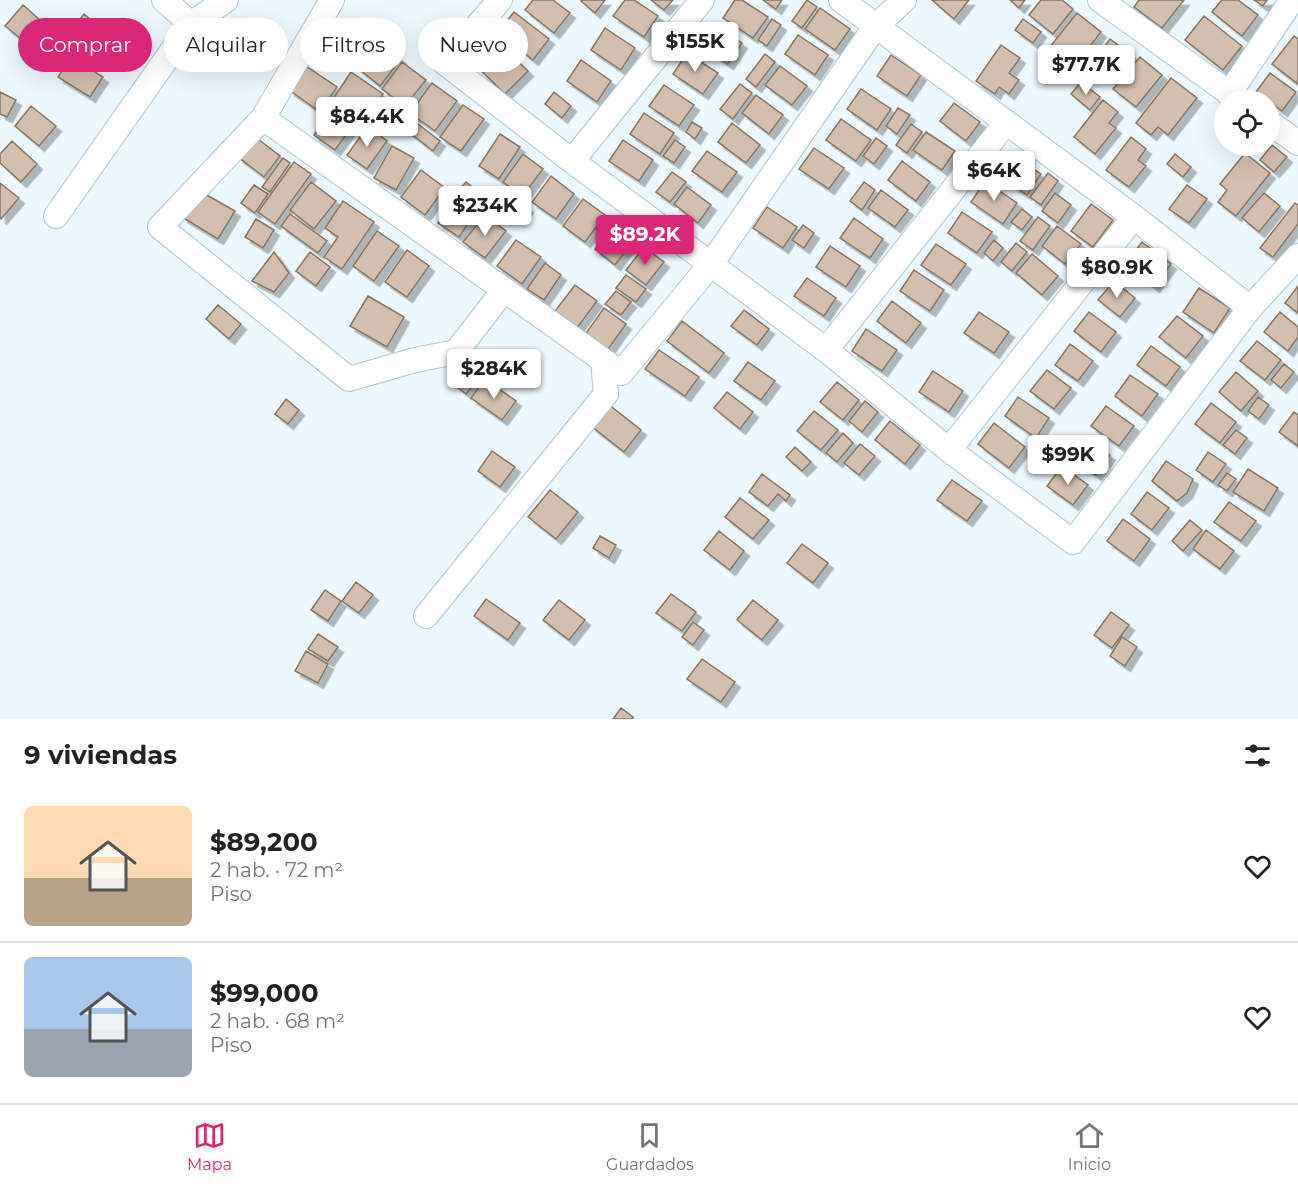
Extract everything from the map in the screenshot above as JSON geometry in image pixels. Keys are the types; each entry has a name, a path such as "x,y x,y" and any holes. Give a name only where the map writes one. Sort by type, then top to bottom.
{"street":[{"path":"164,0 184,18"},
{"path":"200,18 226,0"},
{"path":"332,0 263,118 160,227 349,379 415,360 456,352 504,290"},
{"path":"500,0 446,63 572,161 826,350 948,450 1073,542 1250,309 1298,256"},
{"path":"572,161 702,0"},
{"path":"841,0 1134,217 1250,309"},
{"path":"263,118 621,373 711,264 875,27 904,0"},
{"path":"1100,0 1224,90"},
{"path":"1238,90 1292,0"},
{"path":"56,216 164,62"},
{"path":"826,350 1006,123"},
{"path":"1280,130 1298,143"},
{"path":"948,450 1134,217"},
{"path":"426,616 606,394 603,360"}],"building":[{"path":"533,0 553,0 570,13 554,33 525,10"},
{"path":"582,0 605,0 595,13"},
{"path":"625,0 634,0 658,16 644,37 613,16"},
{"path":"651,0 673,0 664,10"},
{"path":"735,0 742,0 768,17 753,38 723,18"},
{"path":"763,0 782,0 776,9"},
{"path":"807,0 817,7 802,28 792,21"},
{"path":"932,0 969,0 954,19"},
{"path":"1010,0 1025,0 1019,8"},
{"path":"1041,0 1062,0 1073,9 1053,34 1029,15"},
{"path":"1139,0 1184,0 1162,28 1134,7"},
{"path":"1222,0 1238,0 1258,15 1242,36 1212,12"},
{"path":"1254,0 1267,0 1263,6"},
{"path":"23,5 38,18 18,18 18,36 5,26"},
{"path":"820,8 850,29 835,50 805,29"},
{"path":"514,12 522,18 509,18"},
{"path":"1077,13 1101,32 1074,67 1049,48"},
{"path":"1204,16 1242,46 1223,70 1185,40"},
{"path":"772,19 781,25 767,46 758,40"},
{"path":"1023,19 1041,32 1033,43 1015,30"},
{"path":"528,23 549,39 533,60 528,56"},
{"path":"712,23 742,43 728,64 698,44"},
{"path":"605,28 635,48 621,70 591,50"},
{"path":"798,35 828,55 815,75 785,54"},
{"path":"1294,36 1298,39 1298,84 1272,64"},
{"path":"1110,39 1132,55 1113,81 1090,65"},
{"path":"1001,45 1020,58 1009,73 1019,80 1009,94 999,87 995,94 976,81"},
{"path":"687,53 718,73 703,94 673,74"},
{"path":"765,54 775,62 756,87 746,79"},
{"path":"891,55 921,75 907,96 877,76"},
{"path":"1140,57 1162,75 1136,107 1113,89"},
{"path":"581,60 611,81 597,102 567,81"},
{"path":"406,65 426,80 405,106 382,89 395,72 406,72"},
{"path":"780,66 807,86 792,105 765,85"},
{"path":"61,72 95,72 103,77 90,97 58,77"},
{"path":"302,72 315,72 337,87 320,112 289,90"},
{"path":"351,72 383,94 365,120 333,99"},
{"path":"363,72 391,72 380,86"},
{"path":"482,72 527,72 505,94"},
{"path":"1270,73 1296,92 1282,111 1280,110 1280,90 1257,90"},
{"path":"1171,78 1197,98 1168,135 1158,127 1151,135 1136,123"},
{"path":"1081,82 1100,97 1090,110 1071,94"},
{"path":"432,83 457,101 435,131 410,113"},
{"path":"740,84 752,93 733,119 720,109"},
{"path":"664,85 694,105 679,126 649,106"},
{"path":"861,89 891,109 877,130 847,109"},
{"path":"0,92 16,100 7,117 0,114"},
{"path":"554,92 571,106 562,118 545,104"},
{"path":"756,95 783,115 769,134 742,113"},
{"path":"1103,100 1118,112 1109,123 1116,128 1095,154 1074,137"},
{"path":"954,103 980,122 966,141 940,121"},
{"path":"336,105 357,120 335,150 314,135"},
{"path":"463,105 484,119 461,151 440,137"},
{"path":"31,106 56,126 39,146 15,126"},
{"path":"898,108 910,115 897,134 886,126"},
{"path":"644,113 674,133 660,154 630,134"},
{"path":"409,117 440,141 433,151 401,126"},
{"path":"841,119 871,140 856,161 826,140"},
{"path":"692,122 702,128 695,139 686,132"},
{"path":"732,123 760,145 746,163 718,142"},
{"path":"911,124 922,132 907,153 896,145"},
{"path":"368,126 387,141 367,169 347,155"},
{"path":"926,132 955,151 942,170 913,150"},
{"path":"500,134 520,147 499,179 479,166"},
{"path":"254,136 280,156 264,177 238,157"},
{"path":"1131,137 1146,149 1138,160 1146,166 1129,187 1106,170"},
{"path":"876,138 887,146 874,164 863,156"},
{"path":"623,140 653,160 639,181 609,161"},
{"path":"675,140 685,147 674,163 663,156"},
{"path":"12,141 37,164 21,182 0,163 0,154"},
{"path":"392,146 414,158 396,190 374,178"},
{"path":"814,148 844,168 829,189 799,169"},
{"path":"707,151 737,172 722,192 692,171"},
{"path":"1280,151 1287,157 1274,172 1260,160 1263,156 1280,156"},
{"path":"523,154 543,169 522,197 503,182"},
{"path":"1011,154 1041,174 1027,195 997,175"},
{"path":"1175,154 1191,167 1183,177 1167,164"},
{"path":"1243,156 1249,156 1270,173 1236,216 1218,202 1227,190 1220,184"},
{"path":"283,158 290,163 270,192 262,187"},
{"path":"902,161 930,182 916,201 888,180"},
{"path":"294,162 311,174 275,224 258,212"},
{"path":"421,170 445,188 425,215 401,197"},
{"path":"672,172 686,182 670,202 656,192"},
{"path":"1048,173 1058,181 1041,205 1030,197"},
{"path":"551,176 574,194 556,219 532,202"},
{"path":"985,181 1017,203 1003,224 971,202"},
{"path":"311,182 336,201 314,229 290,210"},
{"path":"466,182 484,196 477,204 459,190"},
{"path":"864,182 875,190 862,210 850,201"},
{"path":"0,183 19,198 1,219 0,218"},
{"path":"254,185 268,194 255,213 241,203"},
{"path":"1187,185 1207,199 1189,223 1169,209"},
{"path":"687,187 711,205 698,223 674,204"},
{"path":"198,190 235,211 218,239 182,217"},
{"path":"881,190 908,210 895,227 868,208"},
{"path":"505,192 528,207 523,215 500,200"},
{"path":"1055,193 1071,205 1058,223 1042,211"},
{"path":"1264,193 1280,206 1259,232 1242,218"},
{"path":"458,195 478,209 459,237 438,223"},
{"path":"583,199 605,215 585,242 563,226"},
{"path":"343,201 374,222 342,269 324,257 338,237 325,228"},
{"path":"1295,203 1298,205 1298,224 1273,257 1260,248"},
{"path":"1091,204 1113,220 1093,247 1071,231"},
{"path":"767,207 797,227 783,248 753,228"},
{"path":"1022,209 1032,217 1022,230 1011,222"},
{"path":"962,212 992,232 977,253 948,233"},
{"path":"290,214 327,241 318,253 281,226"},
{"path":"485,215 506,231 485,258 463,242"},
{"path":"1038,217 1050,226 1033,250 1020,241"},
{"path":"854,218 883,239 870,258 840,238"},
{"path":"256,219 274,230 263,248 245,237"},
{"path":"614,224 635,239 615,265 595,249"},
{"path":"803,225 814,233 804,248 792,240"},
{"path":"1057,226 1081,244 1065,264 1042,246"},
{"path":"377,231 399,246 374,281 353,266"},
{"path":"516,240 541,257 522,284 497,266"},
{"path":"994,240 1003,248 993,261 984,253"},
{"path":"1142,242 1171,264 1154,287 1125,265"},
{"path":"1016,243 1027,252 1012,271 1001,262"},
{"path":"936,244 966,264 951,285 921,265"},
{"path":"830,246 860,266 846,287 816,267"},
{"path":"644,247 664,262 646,285 626,270"},
{"path":"407,250 429,266 407,297 385,282"},
{"path":"274,252 289,273 274,292 252,281"},
{"path":"310,252 330,267 316,286 296,271"},
{"path":"1032,254 1058,276 1042,295 1016,273"},
{"path":"545,263 561,275 544,300 527,289"},
{"path":"914,270 944,290 930,311 900,291"},
{"path":"626,275 646,289 636,302 616,288"},
{"path":"807,278 836,298 824,316 794,296"},
{"path":"1114,281 1135,298 1120,317 1098,300"},
{"path":"575,285 597,301 577,328 555,311"},
{"path":"1298,286 1298,313 1285,303"},
{"path":"1199,288 1230,308 1214,333 1183,312"},
{"path":"616,291 631,302 621,315 605,304"},
{"path":"368,296 404,317 387,347 350,326"},
{"path":"892,301 921,323 906,343 877,321"},
{"path":"218,305 241,324 229,339 206,319"},
{"path":"604,308 626,324 606,352 584,336"},
{"path":"744,310 769,329 757,345 731,326"},
{"path":"979,312 1009,332 994,353 964,333"},
{"path":"1089,312 1116,332 1101,352 1074,331"},
{"path":"1280,312 1298,327 1298,337 1288,351 1264,332"},
{"path":"1177,316 1203,336 1186,358 1159,337"},
{"path":"682,321 724,353 709,373 667,341"},
{"path":"866,329 897,350 882,371 852,351"},
{"path":"1257,341 1281,360 1265,380 1240,361"},
{"path":"1070,344 1093,361 1078,381 1055,365"},
{"path":"1151,346 1180,367 1166,386 1137,365"},
{"path":"659,350 699,377 685,396 645,369"},
{"path":"748,362 775,381 761,400 734,381"},
{"path":"461,364 479,379 466,394 448,379"},
{"path":"1284,364 1294,372 1281,388 1271,380"},
{"path":"1047,370 1071,388 1054,409 1030,391"},
{"path":"933,371 963,391 949,412 919,392"},
{"path":"1236,372 1258,391 1241,411 1219,392"},
{"path":"1130,375 1158,394 1142,416 1115,396"},
{"path":"485,379 516,401 502,420 471,398"},
{"path":"837,382 859,400 843,420 820,402"},
{"path":"727,392 753,412 740,429 714,408"},
{"path":"1018,397 1049,418 1036,438 1005,416"},
{"path":"1258,397 1269,405 1259,419 1248,411"},
{"path":"286,399 299,410 288,424 275,414"},
{"path":"865,401 878,412 862,432 849,421"},
{"path":"1211,403 1236,422 1220,443 1195,424"},
{"path":"608,404 641,430 624,452 591,426"},
{"path":"1106,406 1134,426 1119,446 1091,426"},
{"path":"814,411 838,430 821,450 797,431"},
{"path":"1294,412 1298,415 1298,446 1279,432"},
{"path":"890,421 920,445 905,464 875,440"},
{"path":"994,423 1025,447 1009,468 978,444"},
{"path":"1236,430 1247,438 1235,454 1223,445"},
{"path":"843,433 853,443 837,462 826,453"},
{"path":"1083,436 1110,455 1096,475 1068,456"},
{"path":"860,444 875,456 859,475 844,463"},
{"path":"795,447 811,462 802,471 786,457"},
{"path":"492,451 515,467 500,487 478,471"},
{"path":"1208,452 1226,464 1213,482 1196,470"},
{"path":"1166,461 1193,479 1187,493 1177,501 1152,481"},
{"path":"1062,466 1088,485 1073,505 1047,486"},
{"path":"1248,469 1278,488 1264,511 1233,492"},
{"path":"1227,473 1236,479 1227,491 1218,485"},
{"path":"762,474 790,495 786,501 778,494 768,506 749,492"},
{"path":"952,480 982,501 967,521 937,500"},
{"path":"550,490 578,512 556,539 528,517"},
{"path":"1147,492 1169,508 1152,530 1131,514"},
{"path":"740,498 769,520 753,539 725,517"},
{"path":"1229,502 1256,521 1241,541 1214,522"},
{"path":"1123,519 1150,539 1134,561 1107,541"},
{"path":"1190,520 1202,530 1183,551 1172,541"},
{"path":"1206,530 1234,551 1220,569 1193,549"},
{"path":"719,531 744,551 730,570 704,550"},
{"path":"600,536 616,545 609,558 593,548"},
{"path":"802,544 828,563 813,583 787,563"},
{"path":"356,582 373,595 359,613 342,601"},
{"path":"325,590 341,601 328,621 311,610"},
{"path":"671,594 696,612 682,631 656,613"},
{"path":"486,599 520,623 508,640 474,616"},
{"path":"559,600 585,620 569,640 543,620"},
{"path":"753,600 778,620 762,640 737,620"},
{"path":"1111,612 1129,625 1112,648 1094,635"},
{"path":"693,622 704,630 693,645 682,637"},
{"path":"318,634 338,647 328,661 308,649"},
{"path":"1122,637 1137,647 1125,666 1110,656"},
{"path":"306,651 328,664 318,683 295,671"},
{"path":"702,659 735,682 721,702 687,679"},
{"path":"621,708 633,717 632,719 613,719"}]}
